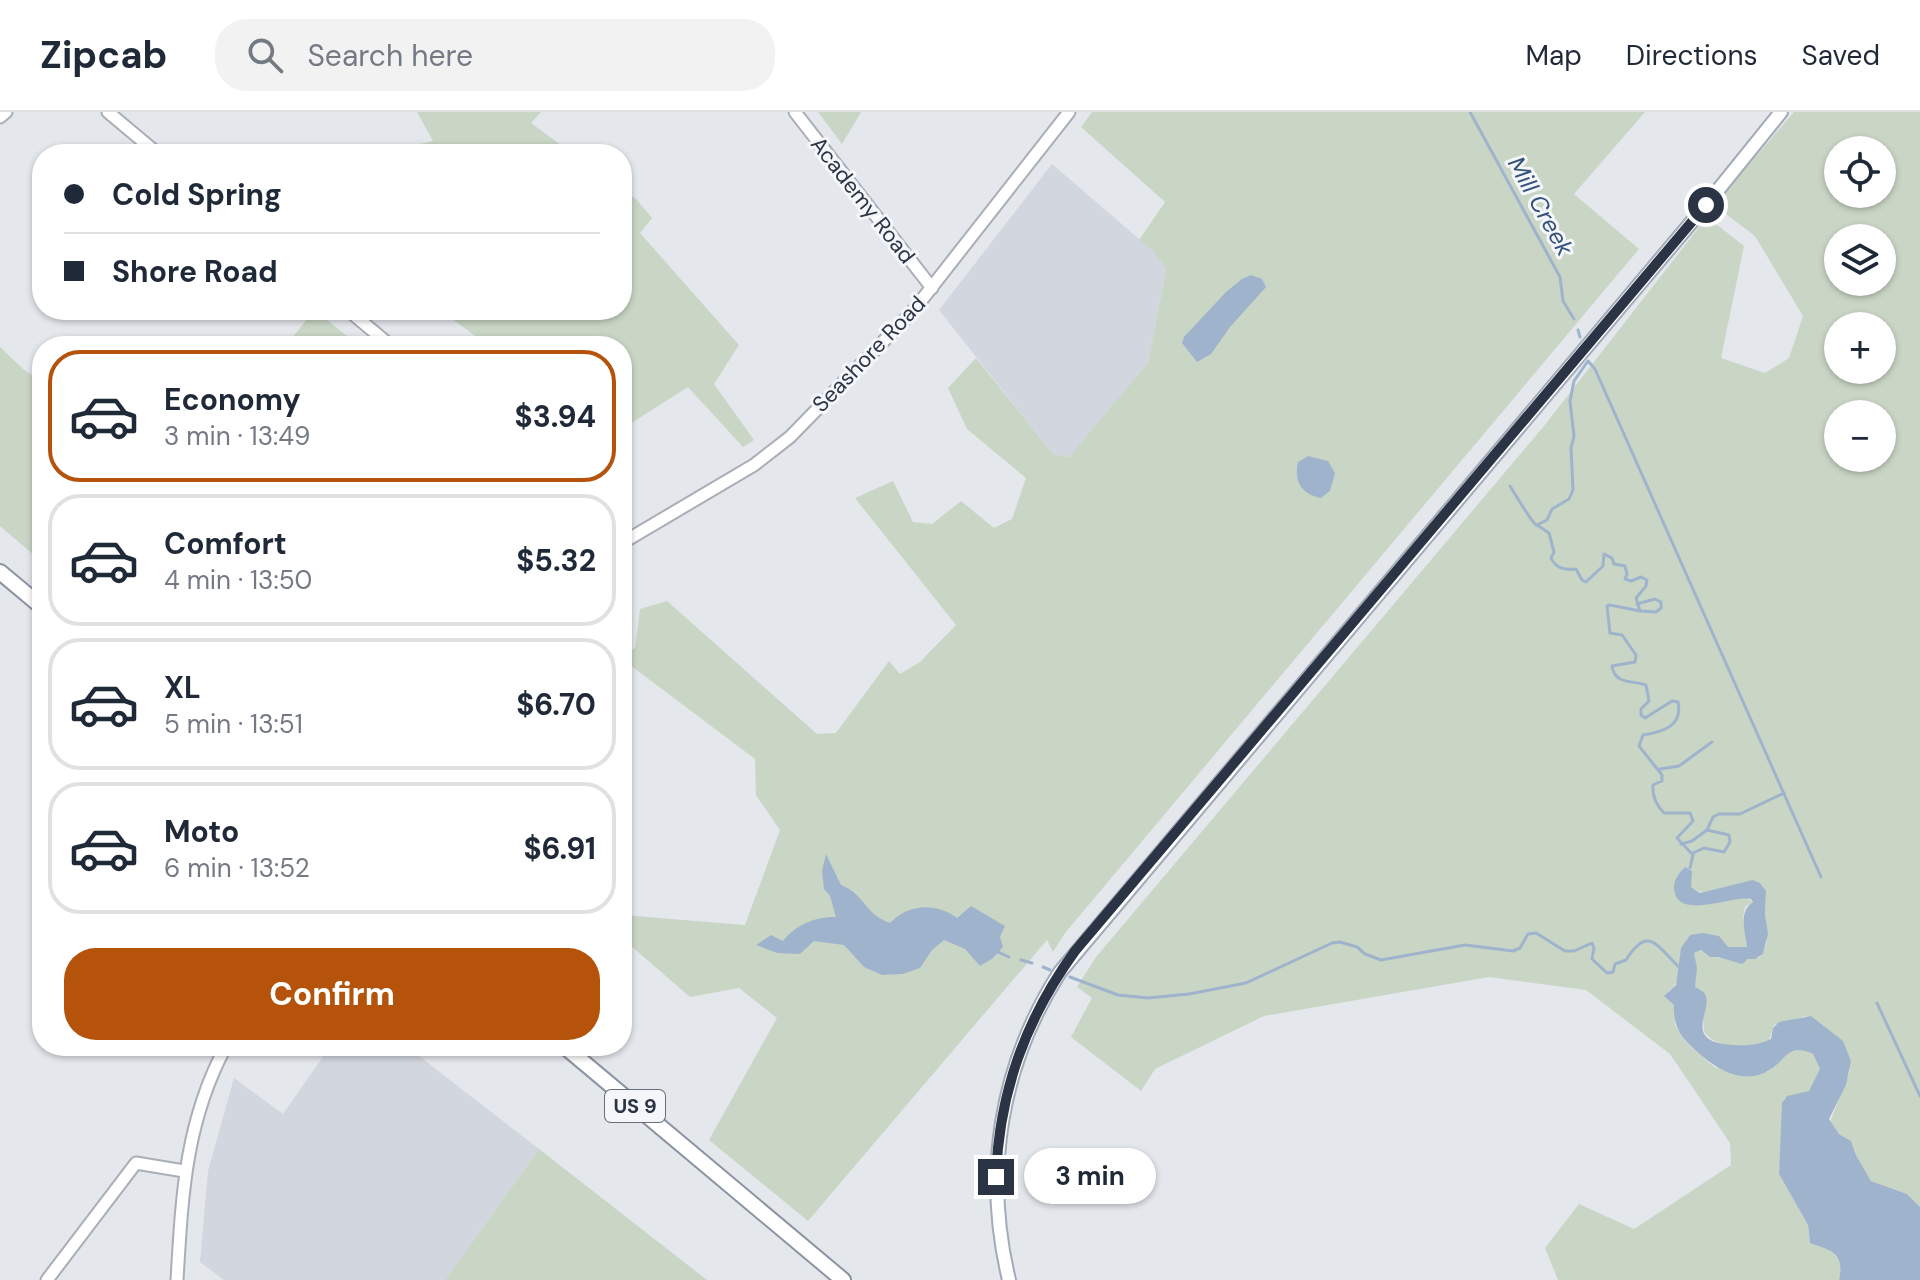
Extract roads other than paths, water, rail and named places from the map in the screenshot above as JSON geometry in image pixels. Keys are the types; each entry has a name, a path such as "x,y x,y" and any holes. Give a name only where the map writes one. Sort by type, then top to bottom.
{"highway":[{"path":"0,572 32,599"},
{"name":"US 9","path":"576,1056 843,1280"}],"main road":[{"path":"1009,1280 1002,1251 997,1203 997,1151 1001,1120 1007,1088 1023,1040 1060,972 1781,112"}],"street":[{"path":"0,117 6,112"},
{"path":"108,112 146,144"},
{"name":"Academy Road","path":"795,112 932,288"},
{"name":"Seashore Road","path":"632,534 773,452 790,437 913,311 1069,112"},
{"path":"360,320 379,336"},
{"path":"177,1280 184,1171 196,1120 222,1056"},
{"path":"47,1280 136,1163 184,1171"}],"water":[{"path":"1251,275 1262,279 1266,287 1230,327 1211,354 1197,362 1182,343 1184,337 1226,292"},
{"path":"1308,456 1328,461 1335,473 1330,491 1321,498 1303,490 1298,480 1298,462"},
{"path":"826,854 841,885 881,919 890,923 906,912 923,907 941,910 957,918 971,906 1005,926 1000,937 1003,947 980,966 965,949 944,940 932,950 920,968 903,974 882,975 864,967 844,945 814,941 800,954 777,953 756,945 771,935 783,941 806,923 836,917 830,896 824,889 822,871"},
{"path":"1685,867 1692,871 1691,887 1700,893 1753,880 1766,891 1768,934 1763,954 1742,964 1710,957 1701,950 1694,953 1697,968 1695,987 1704,993 1707,1001 1703,1032 1717,1043 1752,1045 1771,1039 1773,1028 1779,1022 1811,1016 1843,1041 1851,1061 1846,1085 1829,1119 1839,1134 1851,1141 1871,1181 1907,1194 1920,1207 1920,1280 1839,1280 1838,1258 1810,1243 1808,1225 1779,1174 1782,1103 1787,1096 1809,1091 1820,1069 1813,1054 1793,1051 1771,1069 1760,1074 1739,1076 1710,1062 1681,1034 1676,1024 1674,1005 1664,996 1676,985 1681,948 1690,935 1702,933 1719,936 1728,947 1747,947 1744,916 1753,902 1742,899 1707,905 1685,904 1678,899 1674,886"}],"waterway":[{"name":"Mill Creek","path":"1470,112 1560,277 1563,301 1574,319"},
{"name":"Mill Creek","path":"1578,330 1580,337"},
{"name":"Mill Creek","path":"1690,868 1693,855 1677,838 1693,821 1690,813 1664,813 1659,807 1653,785 1662,781 1662,775 1639,746 1643,735 1664,730 1674,722 1679,710 1678,702 1672,701 1645,718 1641,715 1641,709 1649,701 1646,685 1620,679 1612,666 1635,662 1636,655 1622,635 1610,633 1607,606 1640,611 1636,598 1647,580 1641,577 1631,581 1625,579 1625,566 1614,564 1612,558 1604,554 1603,566 1586,582 1576,569 1565,569 1555,564 1551,558 1554,552 1549,533 1537,525 1547,520 1552,509 1569,499 1573,490 1571,448 1574,436 1570,401 1574,381 1588,361 1595,369 1821,877"},
{"path":"1510,486 1536,525"},
{"name":"Mill Creek","path":"1637,604 1655,599 1661,602 1661,608 1656,612 1641,611"},
{"path":"1660,769 1679,766 1712,742"},
{"path":"1707,830 1713,817 1719,814 1740,814 1784,793"},
{"name":"Mill Creek","path":"1681,844 1692,841 1707,830 1729,835 1730,842 1724,852 1704,848 1693,853"},
{"path":"1070,977 1118,995 1148,998 1246,983 1332,943 1357,947 1381,960 1465,945 1513,951 1520,948 1528,934 1536,933 1565,951 1574,951 1592,943 1592,959 1607,973 1613,972 1615,964 1626,960 1640,943 1646,941 1658,946 1679,967"},
{"path":"998,952 1009,957"},
{"path":"1021,960 1032,963"},
{"path":"1043,967 1050,970"},
{"path":"1877,1003 1920,1096"}]}
